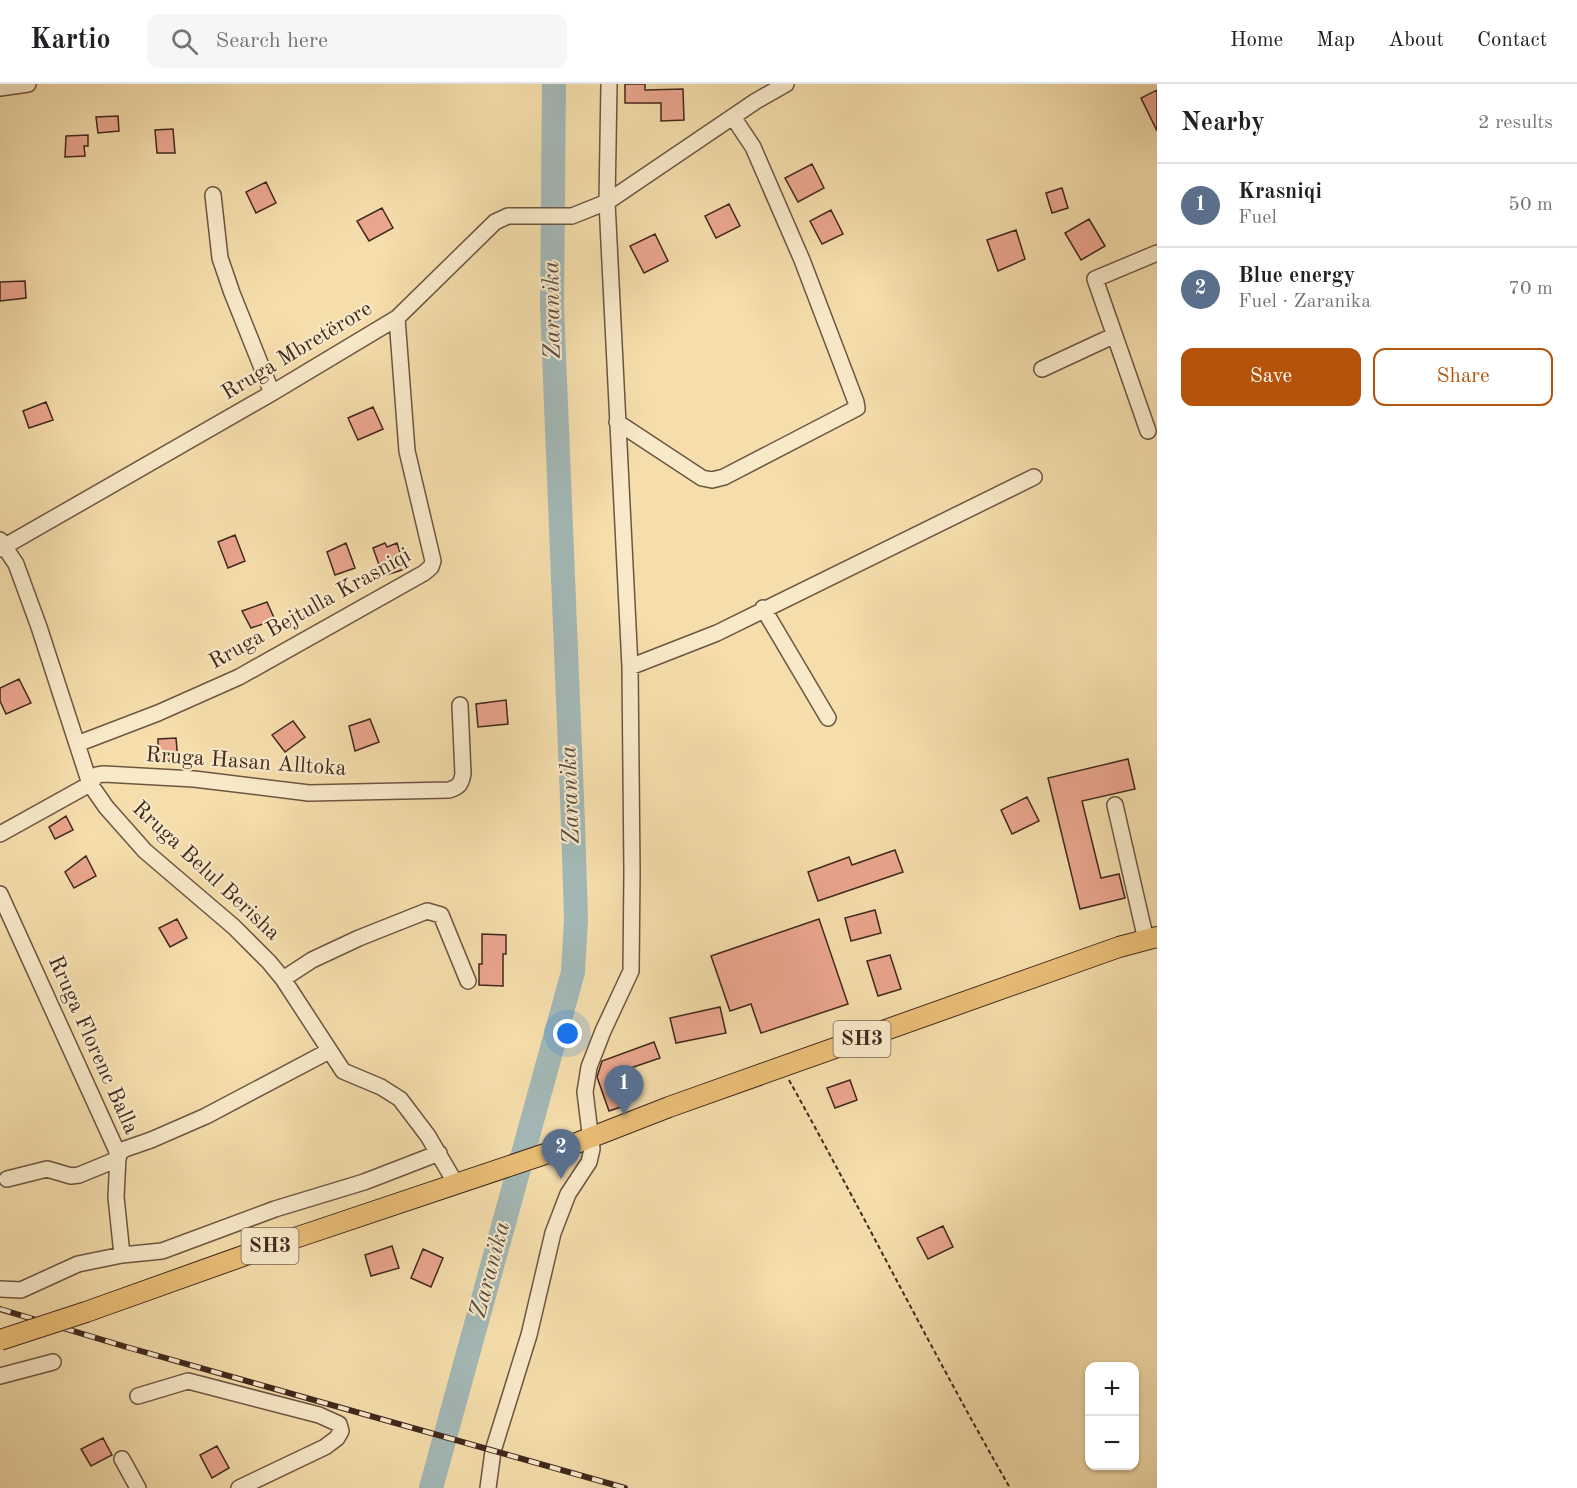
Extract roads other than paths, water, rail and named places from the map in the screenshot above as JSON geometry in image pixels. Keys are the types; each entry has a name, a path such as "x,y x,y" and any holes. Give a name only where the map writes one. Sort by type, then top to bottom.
{"main road":[{"name":"SH3","path":"0,1340 569,1146 781,1067 1119,947 1152,938"}],"street":[{"path":"0,88 28,84"},
{"path":"488,1488 491,1460 529,1335 553,1233 568,1194 589,1162 592,1149 585,1092 589,1067 631,971 630,667 607,202 609,84"},
{"name":"Rruga Mbretërore","path":"2,545 272,393 397,318 495,222 508,216 572,216 607,202 786,84"},
{"path":"617,422 702,478 711,480 724,477 857,408 798,250 753,147 733,117"},
{"path":"213,195 220,258 272,393"},
{"path":"1148,431 1095,279 1157,253"},
{"name":"Rruga Bejtulla Krasniqi","path":"77,744 158,713 239,676 424,573 430,567 433,561 407,451 397,318"},
{"path":"1042,369 1113,336"},
{"path":"630,667 717,633 1034,477"},
{"name":"Rruga Belul Berisha","path":"2,545 16,564 90,784 106,807 145,851 234,927 269,962 283,979 343,1071 381,1087 400,1099 439,1153 464,1181"},
{"path":"764,608 828,718"},
{"name":"Rruga Hasan Alltoka","path":"0,834 90,784 97,775 104,774 194,779 309,793 458,787 462,783 463,774 460,705"},
{"path":"1115,805 1152,938"},
{"name":"Rruga Florenc Balla","path":"0,894 116,1149 118,1160 116,1197 122,1255"},
{"path":"283,979 312,960 350,942 427,911 441,915 468,981"},
{"path":"7,1179 47,1169 79,1176 118,1160 120,1152 124,1149 189,1124 329,1051"},
{"path":"0,1289 21,1290 78,1263 162,1251 275,1209 364,1182 439,1153"},
{"path":"0,1376 53,1362"},
{"path":"138,1396 188,1381 319,1415 339,1424 341,1431 337,1438 325,1447 239,1488"},
{"path":"122,1459 138,1488"}],"waterway":[{"name":"Zaranika","path":"431,1488 573,972 576,919 573,823 552,306 554,84"}],"railway":[{"path":"0,1309 625,1488"}],"place":[{"name":"Krasniqi","path":"624,1115"},
{"name":"Blue energy","path":"561,1179"}]}
